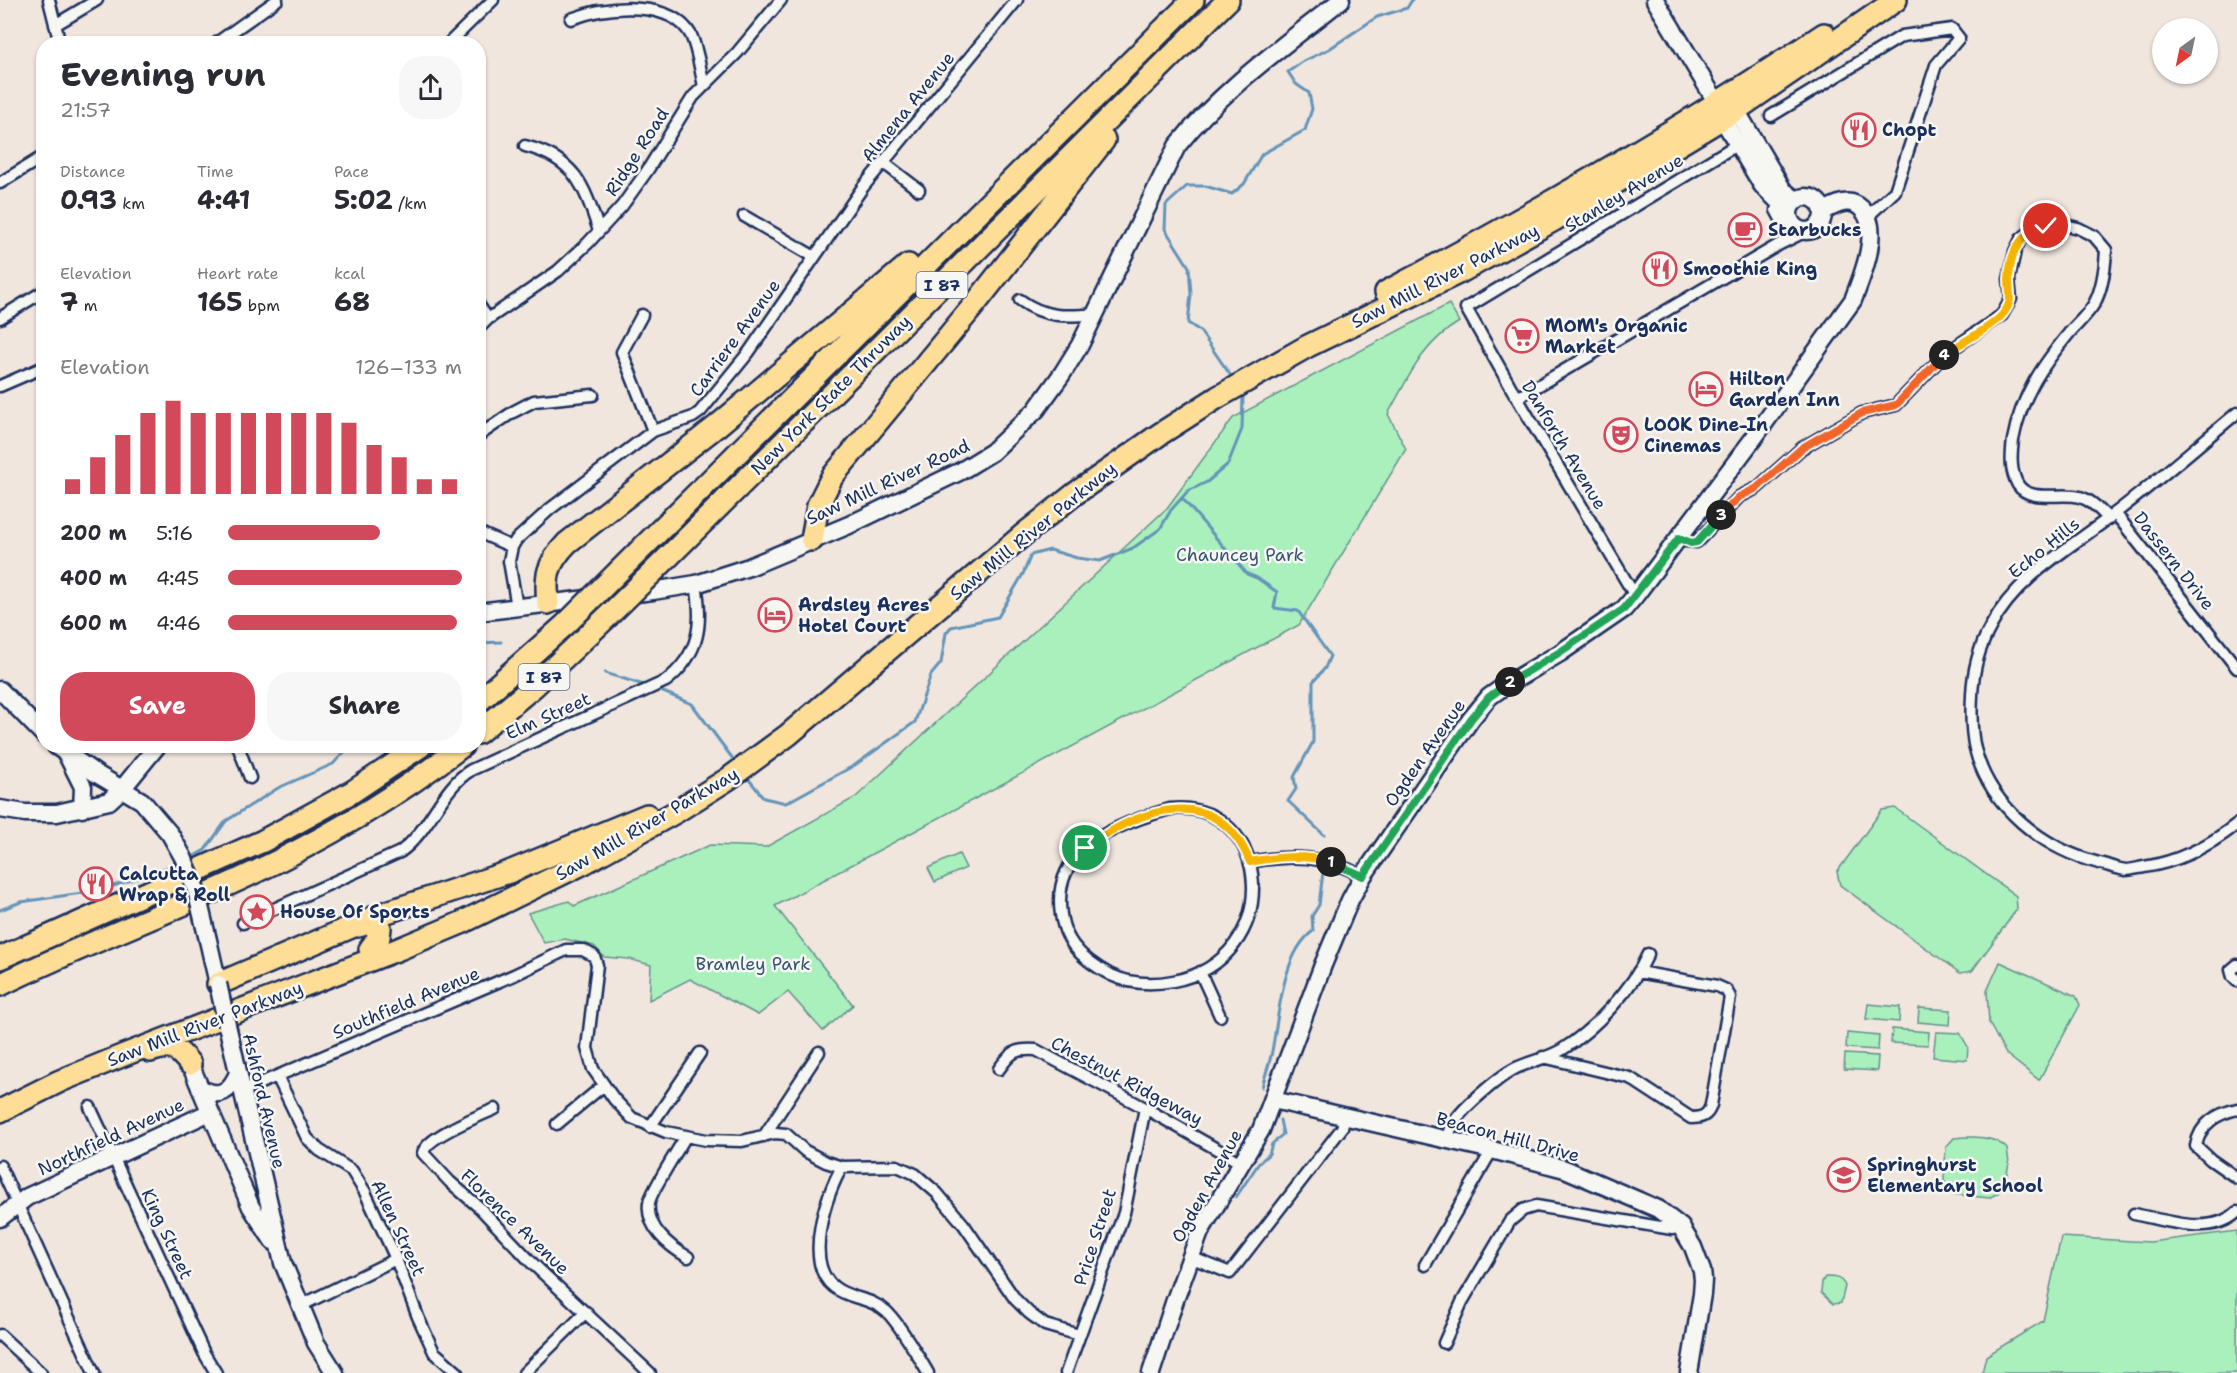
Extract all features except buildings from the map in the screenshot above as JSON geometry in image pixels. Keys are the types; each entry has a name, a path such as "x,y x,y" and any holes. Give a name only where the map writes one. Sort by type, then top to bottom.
{"highway":[{"name":"New York State Thruway","path":"486,695 566,624 1193,0"},
{"name":"New York State Thruway","path":"486,726 533,687 607,617 1228,0"},
{"name":"Saw Mill River Parkway","path":"1725,111 1874,0"},
{"name":"Saw Mill River Parkway","path":"0,1111 92,1068 221,1022 399,949 502,904 614,847 749,757 998,542 1126,443 1246,375 1464,270 1525,237 1896,0"},
{"path":"812,540 819,505 832,477 981,297 1093,154 1188,40"},
{"path":"548,603 546,580 549,569 567,543 717,426 945,233 1015,177"},
{"path":"0,958 263,842 342,798 410,753"},
{"path":"0,985 220,889 282,859 370,809 452,753"},
{"name":"Saw Mill River Parkway","path":"0,1098 52,1072 370,949 495,895 588,849 725,774"},
{"path":"223,982 390,911 519,868 647,815"},
{"path":"351,928 373,922 378,926 380,934 370,949"},
{"path":"190,1064 188,1046 191,1039 221,1022"},
{"path":"92,1068 166,1047 178,1051 190,1064"}],"street":[{"path":"49,0 58,36"},
{"path":"55,25 97,0"},
{"path":"226,36 276,0"},
{"path":"456,36 493,0"},
{"name":"Ridge Road","path":"488,319 558,271 622,206 647,171 693,97 737,53 781,0"},
{"name":"Almena Avenue","path":"827,237 884,163 1017,0"},
{"name":"Saw Mill River Road","path":"486,611 696,584 741,570 849,525 992,452 1020,427 1068,366 1177,146 1195,123 1244,76 1341,0"},
{"path":"1655,0 1725,111 1783,190 1796,200"},
{"path":"571,19 598,9 636,2 658,4 672,11 681,19 691,34 704,86"},
{"path":"1771,116 1902,36 1953,29 1959,38 1936,65 1895,191 1868,216 1853,202 1836,204 1824,211"},
{"path":"1725,111 1738,144 1762,185 1782,205 1787,222 1804,232 1810,232 1822,222 1824,211 1818,201 1813,198 1804,197 1796,200 1791,206 1787,222 1772,249"},
{"name":"Stanley Avenue","path":"1466,308 1738,144"},
{"path":"525,146 544,151 570,168 586,192 599,231"},
{"path":"0,183 36,161"},
{"path":"884,163 919,190"},
{"path":"744,216 813,256"},
{"name":"Ogden Avenue","path":"1150,1373 1200,1232 1260,1130 1323,965 1350,900 1363,876 1471,719 1489,697 1624,609 1635,596 1853,300 1871,238 1868,216"},
{"path":"1679,538 1691,543 1697,542 1739,497 1757,488 1802,448 1862,413 1896,405 1945,354 2002,315 2011,299 2009,279 2015,251 2021,239 2032,230 2061,225 2079,228 2094,236 2106,250 2104,275 2094,303 2050,357 2024,399 2015,428 2011,453 2012,469 2019,487 2030,493 2080,497 2092,502 2112,516"},
{"path":"1517,398 1804,232"},
{"name":"Carriere Avenue","path":"512,547 550,509 653,430 693,417 700,412 748,352 827,237"},
{"path":"0,318 36,296"},
{"path":"1020,300 1033,310 1063,317 1095,314"},
{"name":"Danforth Avenue","path":"1466,308 1635,596"},
{"path":"642,315 622,352 653,430"},
{"path":"0,386 36,370"},
{"path":"486,431 524,405 534,401 594,394"},
{"name":"Dassern Drive","path":"2237,413 2112,516 2237,668"},
{"name":"Echo Hills","path":"2112,516 2036,573 2011,596 1991,624 1973,675 1971,715 1975,749 1983,770 2000,801 2028,828 2055,847 2082,859 2126,870 2164,864 2192,853 2218,839 2237,824"},
{"path":"486,536 512,547 509,561 517,607"},
{"name":"Elm Street","path":"243,923 400,852 415,838 458,780 471,770 669,678 688,657 699,632 700,608 696,584"},
{"path":"0,690 36,727"},
{"path":"62,753 83,787 82,809"},
{"name":"Ashford Avenue","path":"66,753 135,797 152,811 170,834 183,857 198,897 223,982 221,1022 238,1073 279,1249 316,1342 335,1373"},
{"path":"0,809 39,814 82,809 109,801 122,789 151,753"},
{"path":"241,753 250,778"},
{"path":"1177,808 1202,812 1223,823 1241,845 1250,862 1253,899 1248,923 1240,938 1225,955 1200,972 1176,980 1143,983 1120,979 1097,967 1078,952 1064,930 1060,901 1063,878 1077,856 1111,831 1150,815 1177,808"},
{"path":"1250,862 1299,856 1322,859 1363,876"},
{"name":"Southfield Avenue","path":"242,1091 514,975 566,950 583,950 594,956 597,965 587,1048 594,1068 604,1085"},
{"path":"1448,1139 1452,1125 1476,1097 1514,1070 1562,1050 1588,1029 1626,989 1648,954"},
{"path":"2237,965 2231,970 2237,981"},
{"path":"1200,972 1220,1016"},
{"path":"1543,1057 1630,1078 1691,1118 1706,1115 1711,1105 1730,997 1726,990 1717,986 1638,972"},
{"name":"Chestnut Ridgeway","path":"999,1069 1009,1055 1019,1049 1036,1050 1145,1108 1241,1163"},
{"path":"764,1136 819,1052"},
{"path":"650,1127 700,1053"},
{"path":"190,1064 250,1208 279,1249"},
{"path":"200,1088 212,1094 224,1093 231,1087 238,1073"},
{"name":"Allen Street","path":"277,1076 307,1138 319,1150 352,1171 365,1192 396,1259 434,1352 458,1373"},
{"path":"557,1124 604,1085 632,1118 650,1127 706,1140 742,1141 775,1133 786,1134 805,1151 842,1167 897,1166 915,1174 937,1193 964,1225 1015,1299 1029,1313 1045,1325 1079,1335"},
{"name":"Beacon Hill Drive","path":"1273,1100 1448,1139 1565,1169 1658,1209 1681,1227 1693,1247 1703,1280 1689,1373"},
{"name":"King Street","path":"90,1107 204,1353 216,1373"},
{"name":"Price Street","path":"1066,1373 1124,1213 1145,1108"},
{"name":"Florence Avenue","path":"495,1109 433,1140 424,1147 423,1153 480,1208 509,1241 650,1373"},
{"path":"2237,1109 2219,1113 2202,1129 2196,1146 2211,1160 2237,1178"},
{"name":"Northfield Avenue","path":"0,1218 17,1203 210,1112"},
{"path":"1190,1257 1230,1273 1342,1128 1345,1117"},
{"path":"220,1135 231,1145 253,1142"},
{"path":"686,1136 649,1201 650,1221 670,1247 688,1257"},
{"path":"1425,1265 1492,1150"},
{"path":"0,1166 94,1373"},
{"path":"842,1167 821,1221 819,1248 823,1272 832,1286 851,1296 866,1299 887,1312 928,1373"},
{"path":"1444,1343 1462,1302 1482,1266 1510,1221 1523,1210 1536,1206 1672,1229 1681,1227"},
{"path":"2134,1214 2194,1227 2227,1220 2237,1212"},
{"path":"300,1306 396,1259"},
{"path":"524,1373 586,1312"},
{"path":"0,1335 41,1373"}],"green space":[{"name":"Chauncey Park","path":"1449,304 1459,322 1425,351 1388,414 1406,449 1299,625 775,906 853,1005 823,1031 788,992 758,1015 690,979 649,1000 651,965 629,959 604,957 594,946 565,939 544,943 528,913 569,901 574,906 710,845 766,847 856,797 1167,508 1233,418"},
{"path":"1895,808 2016,896 2017,909 1972,971 1960,973 1840,885 1837,872 1882,810"},
{"path":"959,854 966,868 935,882 928,868"},
{"path":"2000,962 2076,996 2080,1005 2039,1080 2006,1054 1989,1023 1987,991"},
{"path":"1868,1004 1900,1007 1899,1022 1866,1019"},
{"path":"1919,1008 1951,1010 1950,1025 1918,1022"},
{"path":"1892,1029 1929,1032 1928,1045 1891,1043"},
{"path":"1936,1032 1960,1033 1968,1047 1967,1060 1933,1057"},
{"path":"1847,1033 1879,1036 1878,1050 1846,1048"},
{"path":"1845,1054 1878,1056 1877,1071 1844,1069"},
{"path":"1954,1138 1989,1139 2002,1144 2007,1149 2009,1163 2006,1178 1998,1193 1989,1198 1952,1194 1948,1190 1944,1180 1946,1147"},
{"path":"2237,1231 2237,1373 1982,1373 1986,1356 2043,1321 2061,1237 2150,1242"},
{"path":"1825,1277 1837,1278 1845,1286 1841,1303 1833,1304 1821,1293"}],"waterway":[{"path":"1233,379 1200,331 1188,323 1191,294 1189,267 1165,229 1166,205 1187,186 1205,186 1232,194 1244,184 1262,154 1305,130 1312,109 1309,93 1296,84 1288,72 1302,62 1329,49 1377,17 1407,8 1412,0"},
{"path":"746,776 764,798 786,803 855,765 915,722 931,675 941,663 946,633 951,627 998,617 1023,574 1031,555 1050,550 1077,558 1100,561 1133,548 1160,529 1171,510 1188,491 1207,482 1228,464 1242,429 1243,396 1241,392"},
{"path":"1182,498 1247,574 1277,592 1274,608 1298,611 1330,656 1325,668 1313,682 1313,742 1294,777 1296,789 1288,801 1324,835"},
{"path":"486,643 501,642"},
{"path":"605,673 647,686"},
{"path":"656,689 692,704 736,763"},
{"path":"189,859 205,850 226,821 278,788 333,764 343,753"},
{"path":"0,910 21,902 102,890 180,863"},
{"path":"1262,1087 1271,1056 1288,970 1294,954 1313,931 1312,916 1319,905 1323,872"},
{"path":"1236,1197 1259,1163 1269,1154 1272,1144 1283,1134 1280,1120"}],"place":[{"name":"Chopt","path":"1859,130"},
{"name":"Starbucks","path":"1745,230"},
{"name":"Smoothie King","path":"1660,269"},
{"name":"MOM's Organic Market","path":"1522,336"},
{"name":"Hilton Garden Inn","path":"1706,389"},
{"name":"LOOK Dine-In Cinemas","path":"1621,435"},
{"name":"Ardsley Acres Hotel Court","path":"775,615"},
{"name":"Calcutta Wrap & Roll","path":"96,884"},
{"name":"House Of Sports","path":"257,912"},
{"name":"Springhurst Elementary School","path":"1844,1175"}],"route":[{"path":"1085,848 1111,831 1150,815 1177,808 1209,815 1223,823 1246,852 1250,862 1299,856 1322,859 1363,876 1471,719 1489,697 1624,609 1679,538 1691,543 1697,542 1739,497 1757,488 1802,448 1862,413 1896,405 1945,354 2002,315 2011,299 2009,279 2015,251 2021,239 2032,230 2046,226"}],"park label":[{"name":"Bramley Park","path":"753,964"}]}
